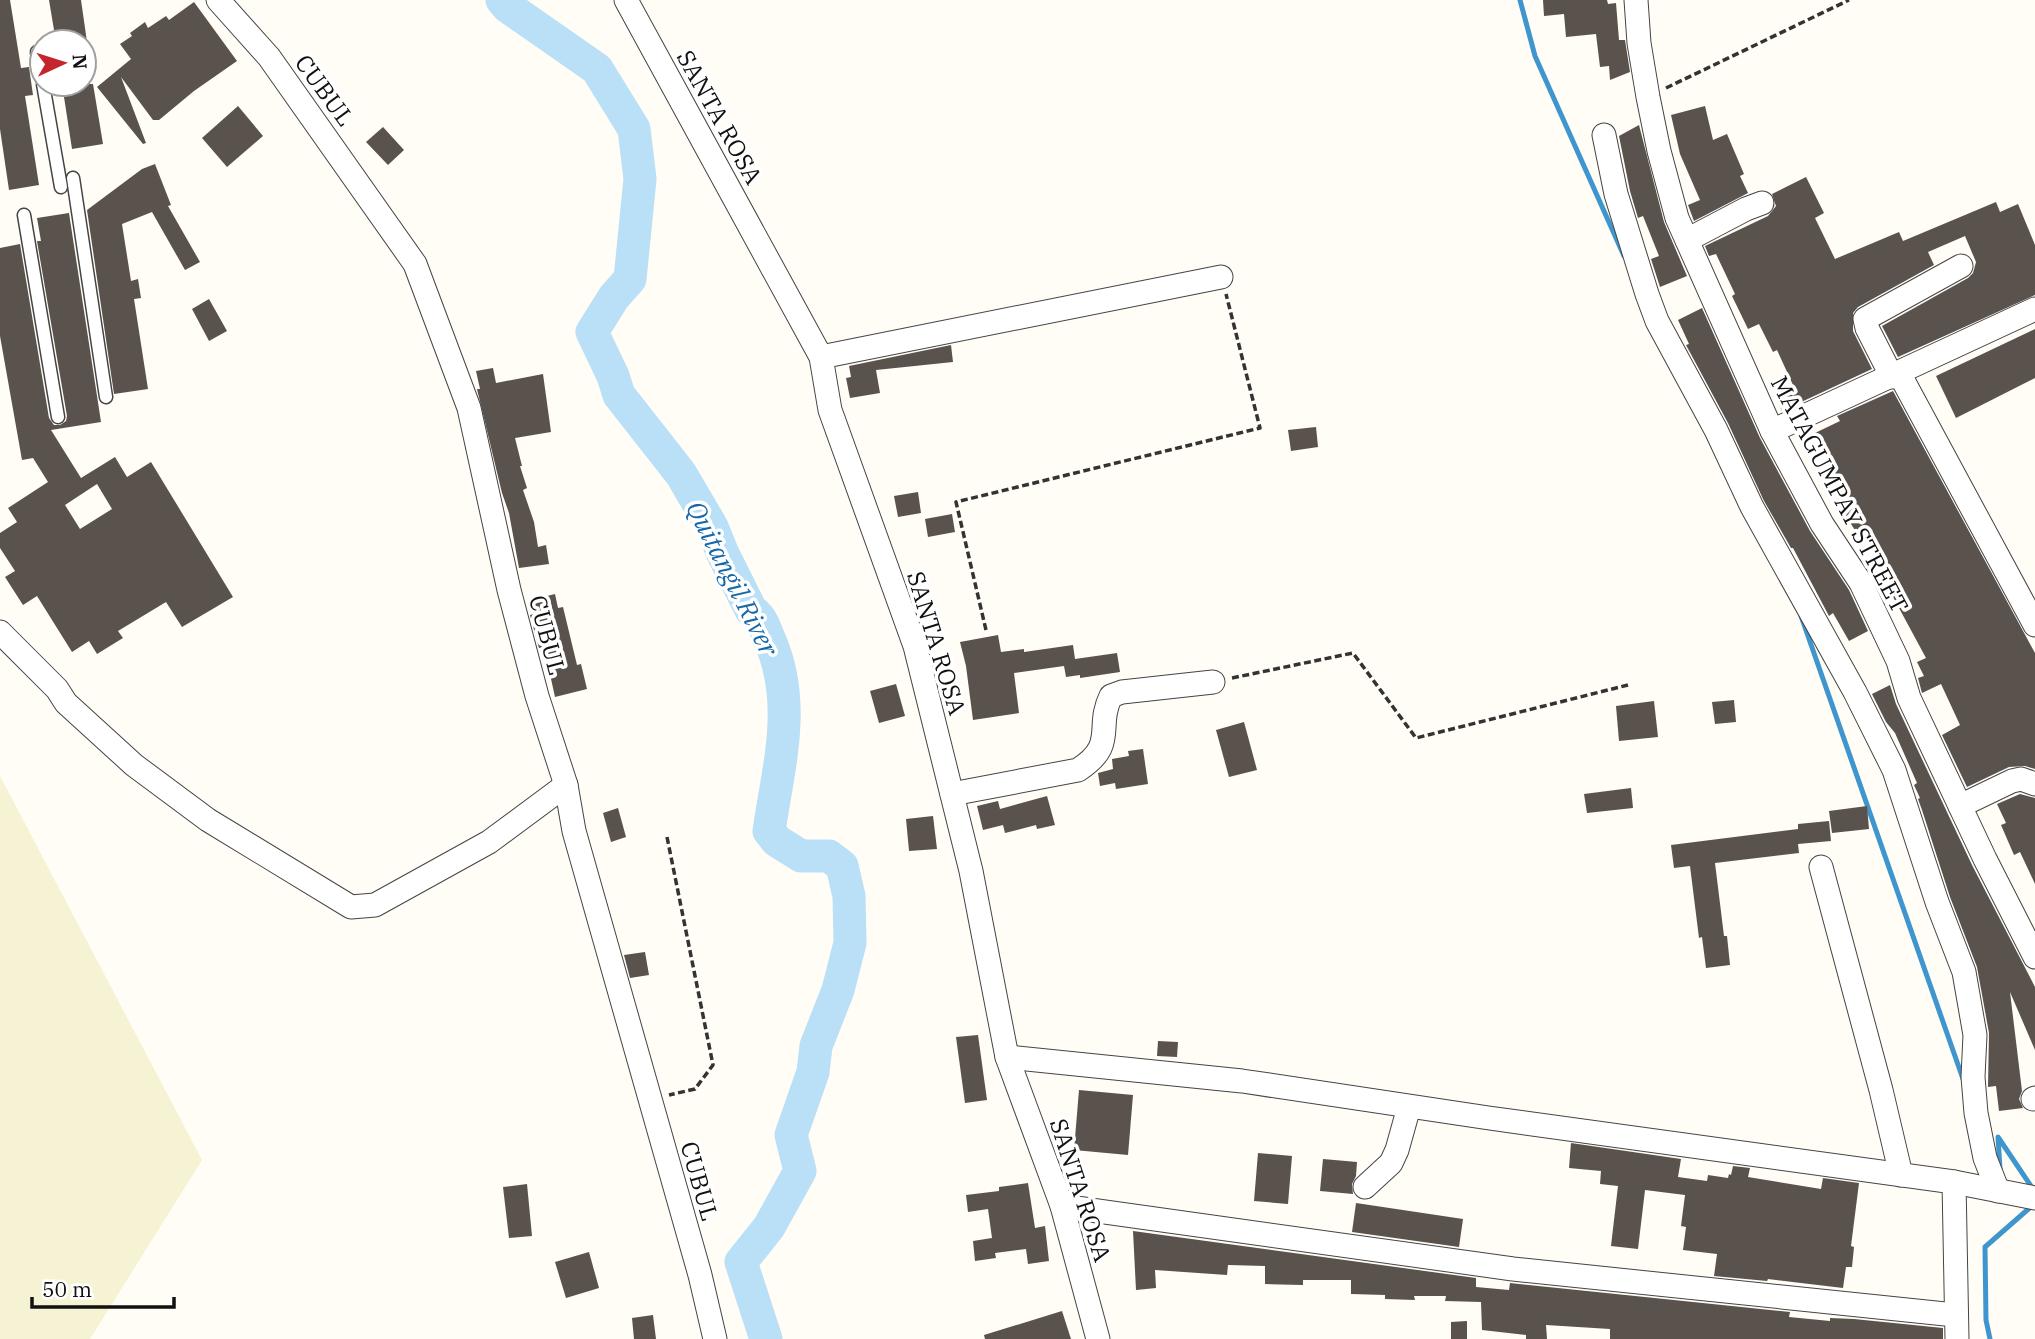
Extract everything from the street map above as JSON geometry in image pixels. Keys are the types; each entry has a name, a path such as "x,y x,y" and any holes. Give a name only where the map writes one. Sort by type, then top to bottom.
{"street":[{"name":"CUBUL","path":"218,0 269,57 415,264 469,408 509,590 537,696 566,785 574,831 700,1275 715,1339"},
{"name":"SANTA ROSA","path":"626,0 821,356 830,410 915,646 971,871 1007,1057 1062,1206 1098,1339"},
{"name":"MATAGUMPAY STREET","path":"1636,0 1639,43 1648,97 1677,218 1772,431 1822,524 1861,583 1898,661 1909,698 2035,957"},
{"path":"1604,135 1616,194 1657,321 1716,430 1752,507 1855,692 1894,770 1937,902 1964,972 1975,1035 1973,1077 1976,1113 1985,1158 1997,1192"},
{"path":"1687,240 1762,203"},
{"path":"1961,265 1865,319 1867,328 2034,622"},
{"path":"821,356 1221,277"},
{"path":"1772,431 2035,309"},
{"path":"0,632 57,688 66,704 134,765 208,820 351,907 375,905 489,842 566,785"},
{"path":"952,794 1078,769 1088,763 1104,744 1107,705 1111,696 1122,692 1213,682"},
{"path":"1960,806 2012,781 2021,779 2035,784"},
{"path":"1821,867 1881,1090 1900,1175"},
{"path":"1007,1057 1242,1082 1954,1182 2033,1198"},
{"path":"1365,1187 1391,1163 1409,1107"},
{"path":"1954,1182 1957,1339"},
{"path":"1062,1206 1513,1269 1955,1315"}],"lane":[{"path":"45,98 61,187"},
{"path":"73,178 106,397"},
{"path":"24,215 58,417"}],"path":[{"path":"1648,97 1849,0"},
{"path":"986,630 956,502 1261,428 1221,277"},
{"path":"1213,682 1353,653 1416,738 1628,685"},
{"path":"650,1099 695,1089 713,1065 667,837"}],"shaded area":[{"path":"0,776 202,1160 90,1339 0,1339"}],"building":[{"path":"0,0 10,0 21,68 28,67 28,96 25,96 39,185 9,190 0,129"},
{"path":"49,0 81,0 85,28 54,28"},
{"path":"1543,0 1607,0 1608,4 1616,3 1619,40 1625,40 1630,72 1610,80 1609,66 1600,67 1596,34 1566,37 1564,14 1544,16"},
{"path":"194,2 237,61 159,120 153,120 121,77 146,143 143,144 98,86 131,59 120,44 132,36 130,33 145,22 148,28 166,16 169,20"},
{"path":"64,98 95,98 103,144 72,149"},
{"path":"238,106 263,136 227,167 202,138"},
{"path":"1705,106 1713,140 1727,134 1744,174 1740,176 1748,193 1694,221 1688,205 1700,200 1680,154 1671,115"},
{"path":"1639,125 1664,222 1687,276 1660,287 1651,259 1659,256 1643,216 1638,218 1619,136"},
{"path":"383,127 404,150 388,165 366,142"},
{"path":"155,164 171,205 168,206 200,262 185,270 152,212 122,224 131,281 138,279 141,298 134,299 148,389 114,394 87,210 142,169"},
{"path":"1806,177 1824,213 1815,218 1835,259 1899,232 1903,241 1996,202 2000,212 2018,204 2035,245 2035,295 1898,357 1882,326 1973,273 1976,262 1965,236 1928,252 1934,265 1858,307 1853,313 1853,331 1872,369 1782,411 1774,394 1793,385 1777,350 1773,352 1759,324 1748,329 1716,254 1709,256 1705,246 1768,216 1776,206 1772,194"},
{"path":"69,213 101,422 51,430 81,478 115,457 127,477 151,462 233,597 182,627 166,602 118,631 123,638 97,654 89,641 72,652 37,596 23,605 5,577 15,571 0,548 0,533 17,522 8,508 48,482 33,458 22,460 0,336 0,248 20,244 49,418 54,425 60,425 66,421 67,416 37,241 41,241 37,218","holes":["97,484 112,509 80,529 65,505"]},
{"path":"209,299 227,331 209,341 192,309"},
{"path":"1702,308 1760,438 1810,531 1849,590 1868,631 1849,641 1833,613 1829,616 1793,548 1764,501 1728,423 1686,345 1689,344 1678,320"},
{"path":"2035,329 2035,378 1956,418 1936,376"},
{"path":"951,345 953,362 876,370 880,393 850,398 846,378 851,377 849,366"},
{"path":"493,368 496,383 543,374 551,432 515,438 527,488 523,490 534,522 538,547 546,545 549,564 519,568 509,513 477,389 480,389 476,371"},
{"path":"1893,391 2035,653 2035,769 2025,766 2009,767 1967,787 1942,735 1960,725 1941,684 1922,693 1918,678 1924,676 1917,662 1926,658 1892,595 1898,592 1868,533 1860,538 1844,513 1847,511 1824,468 1830,465 1815,433 1840,421 1837,416"},
{"path":"1316,427 1318,447 1291,451 1288,430"},
{"path":"918,492 921,513 898,517 894,496"},
{"path":"952,514 955,532 928,537 925,519"},
{"path":"555,594 558,608 563,607 577,665 581,664 587,689 555,697 544,647 539,648 530,615 534,614 531,600"},
{"path":"998,635 1001,652 1024,649 1024,652 1073,645 1075,659 1117,653 1120,672 1080,678 1080,675 1066,677 1064,666 1014,673 1019,713 973,720 960,642"},
{"path":"896,684 905,716 879,723 870,691"},
{"path":"1890,685 1896,704 1972,865 2035,987 2035,1050 2010,992 2022,1091 2019,1099 2023,1108 1999,1111 1996,1086 1988,1087 1989,1033 1977,967 1950,897 1918,799 1920,798 1914,785 1917,783 1895,733 1886,722 1872,694"},
{"path":"1734,700 1736,722 1715,724 1712,702"},
{"path":"1654,701 1658,737 1619,741 1616,706"},
{"path":"1244,722 1257,770 1229,777 1216,730"},
{"path":"1143,749 1148,784 1116,789 1115,783 1100,786 1098,773 1113,769 1112,759 1129,756 1128,751"},
{"path":"1631,788 1633,808 1587,813 1584,794"},
{"path":"2020,794 2035,798 2035,884 2020,852 2014,855 2001,825 2006,823 1997,804"},
{"path":"1047,796 1055,825 1037,829 1036,825 1005,833 1003,825 983,830 977,806 998,801 1000,809"},
{"path":"1867,806 1869,829 1832,833 1829,811"},
{"path":"618,808 626,837 611,842 603,813"},
{"path":"933,816 937,849 909,851 906,819"},
{"path":"1829,821 1831,841 1798,844 1799,853 1715,863 1730,965 1706,968 1702,937 1699,938 1690,866 1674,868 1671,845 1798,829 1798,824"},
{"path":"645,952 649,975 630,978 624,955"},
{"path":"978,1035 987,1100 965,1103 956,1037"},
{"path":"1158,1041 1178,1042 1177,1057 1157,1056"},
{"path":"1079,1090 1133,1095 1128,1155 1074,1150"},
{"path":"1571,1143 1681,1159 1678,1177 1707,1181 1708,1175 1728,1178 1733,1166 1750,1168 1748,1177 1821,1189 1823,1178 1859,1183 1851,1246 1854,1247 1852,1267 1846,1267 1843,1288 1714,1276 1717,1254 1683,1250 1686,1227 1681,1226 1685,1195 1645,1190 1638,1249 1611,1246 1618,1186 1600,1184 1601,1171 1569,1168"},
{"path":"1258,1153 1292,1156 1288,1204 1254,1201"},
{"path":"1323,1159 1357,1162 1356,1176 1352,1184 1353,1194 1320,1191"},
{"path":"1028,1183 1035,1228 1045,1226 1049,1261 1028,1264 1026,1249 995,1253 996,1258 975,1261 973,1241 992,1238 988,1209 968,1212 966,1195 999,1191 999,1187"},
{"path":"527,1184 532,1236 509,1238 503,1187"},
{"path":"1356,1203 1463,1219 1459,1247 1352,1232"},
{"path":"1133,1231 1476,1278 1476,1287 1509,1290 1510,1283 1790,1312 1789,1317 1830,1321 1830,1318 1854,1319 1943,1328 1943,1339 1610,1339 1610,1329 1546,1325 1547,1339 1526,1339 1526,1335 1482,1330 1481,1302 1445,1301 1446,1296 1414,1296 1415,1300 1385,1299 1385,1295 1351,1294 1351,1280 1303,1280 1303,1285 1265,1284 1265,1266 1228,1265 1227,1275 1155,1270 1156,1288 1136,1290"},
{"path":"589,1252 599,1288 566,1298 555,1262"},
{"path":"1062,1311 1071,1339 985,1339 984,1335"},
{"path":"653,1315 656,1339 634,1339 632,1318"},
{"path":"1467,1321 1467,1339 1451,1339 1451,1322"}],"waterway":[{"name":"Quitangil River","path":"502,0 508,7 597,69 634,129 640,179 630,279 614,297 592,332 619,395 681,474 712,527 751,610 763,625 777,660 782,684 784,732 769,831 777,841 801,856 829,856 842,866 849,896 850,943 838,990 816,1046 813,1072 791,1135 800,1171 769,1227 741,1262 766,1339"},
{"path":"1520,0 1535,56 1624,256"},
{"path":"1801,616 1963,1079"},
{"path":"2000,1169 1998,1137 2033,1189"},
{"path":"1990,1339 1986,1320 1985,1247 2033,1205"}]}
